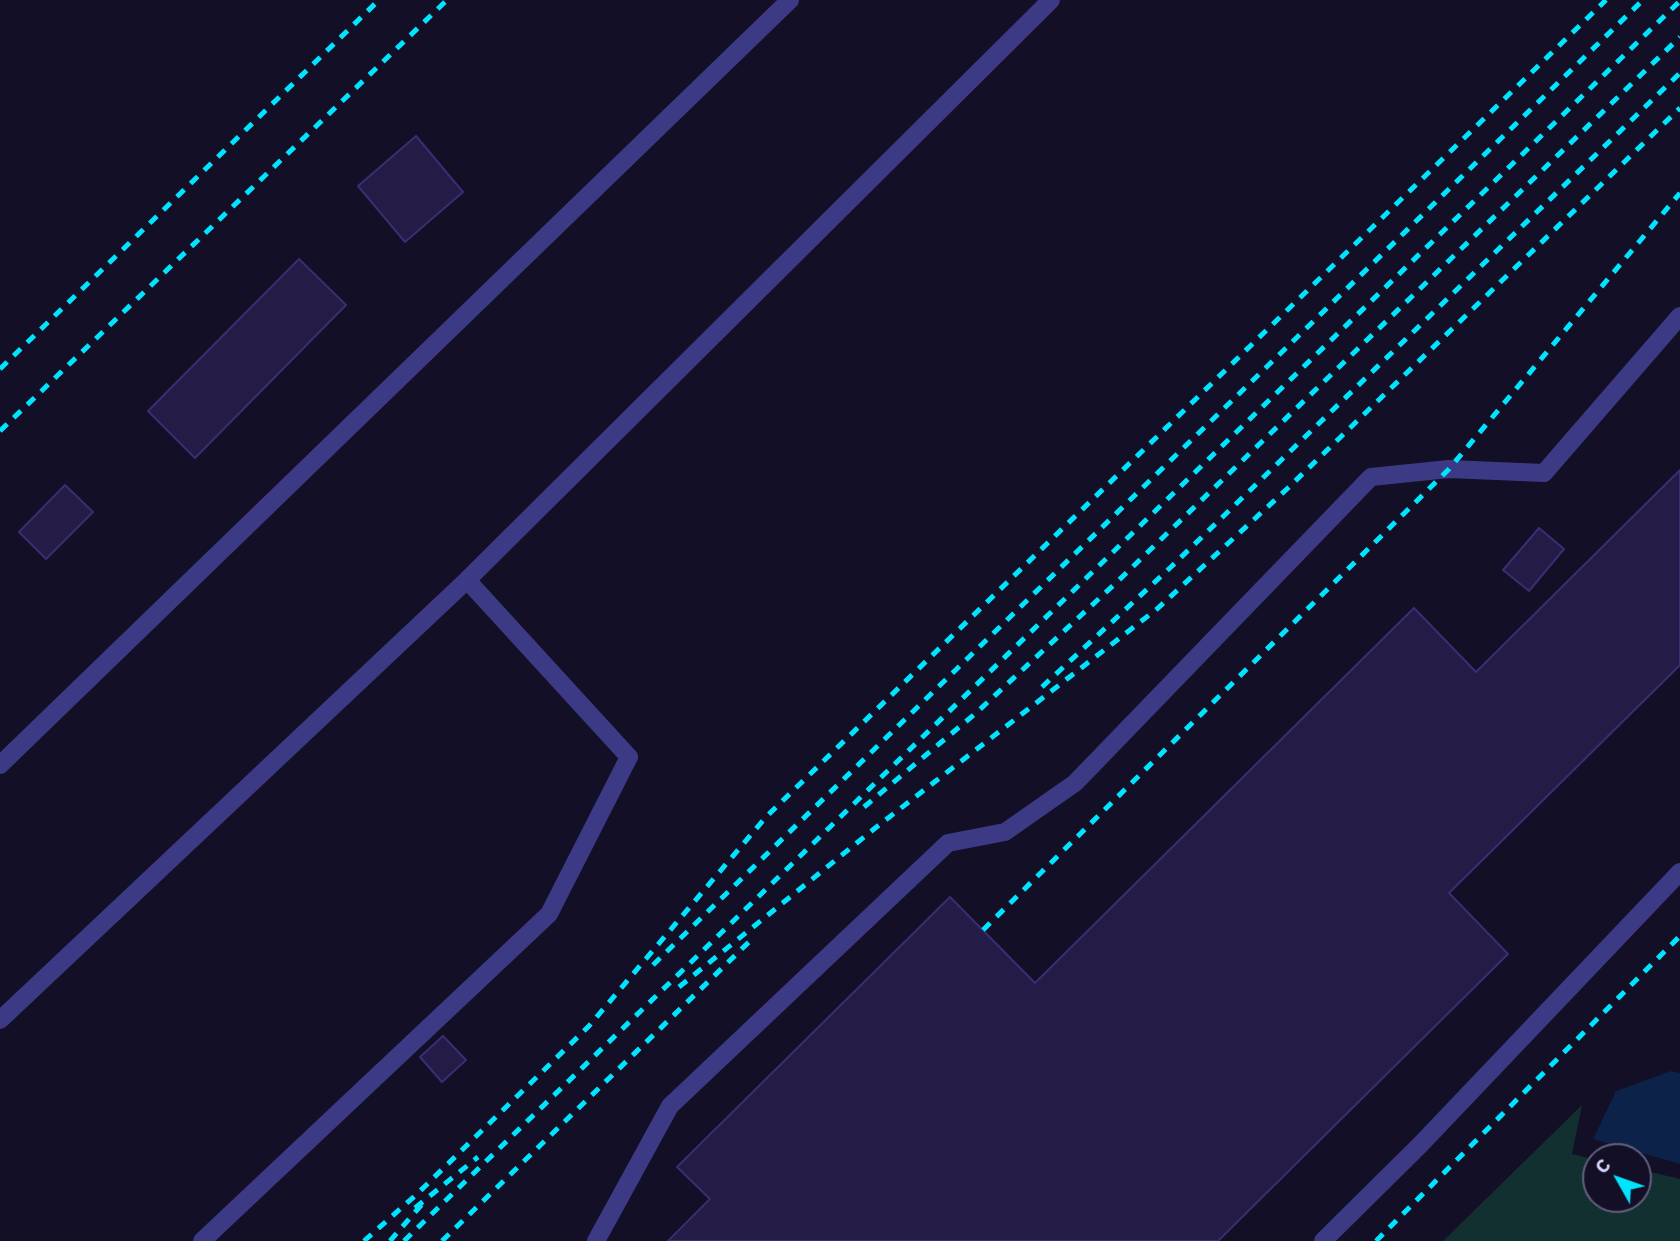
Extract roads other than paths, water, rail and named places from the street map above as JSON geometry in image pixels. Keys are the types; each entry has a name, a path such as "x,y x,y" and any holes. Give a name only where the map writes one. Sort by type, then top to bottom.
{"lane":[{"path":"0,765 790,0"},
{"path":"0,1020 467,580 1051,0"},
{"path":"596,1241 670,1106 948,843 1005,832 1075,783 1371,477 1449,469 1544,473 1680,316"},
{"path":"202,1241 549,914 629,757 467,580"},
{"path":"1322,1241 1420,1145 1680,872"}],"water":[{"path":"1671,1071 1680,1073 1680,1164 1652,1156 1652,1143 1607,1143 1593,1139 1616,1091"}],"railway":[{"path":"0,369 379,0"},
{"path":"0,431 447,0"},
{"path":"364,1241 416,1195 589,1026 766,817 1606,0"},
{"path":"653,965 1643,0"},
{"path":"404,1241 1680,1"},
{"path":"864,807 976,713 1119,580 1680,37"},
{"path":"1042,687 1171,567 1680,73"},
{"path":"679,987 874,829 1157,609 1288,488 1680,108"},
{"path":"983,930 1449,469 1680,193"},
{"path":"1376,1241 1680,936"},
{"path":"442,1241 752,939"},
{"path":"415,1208 478,1157"},
{"path":"390,1241 423,1203"}]}
